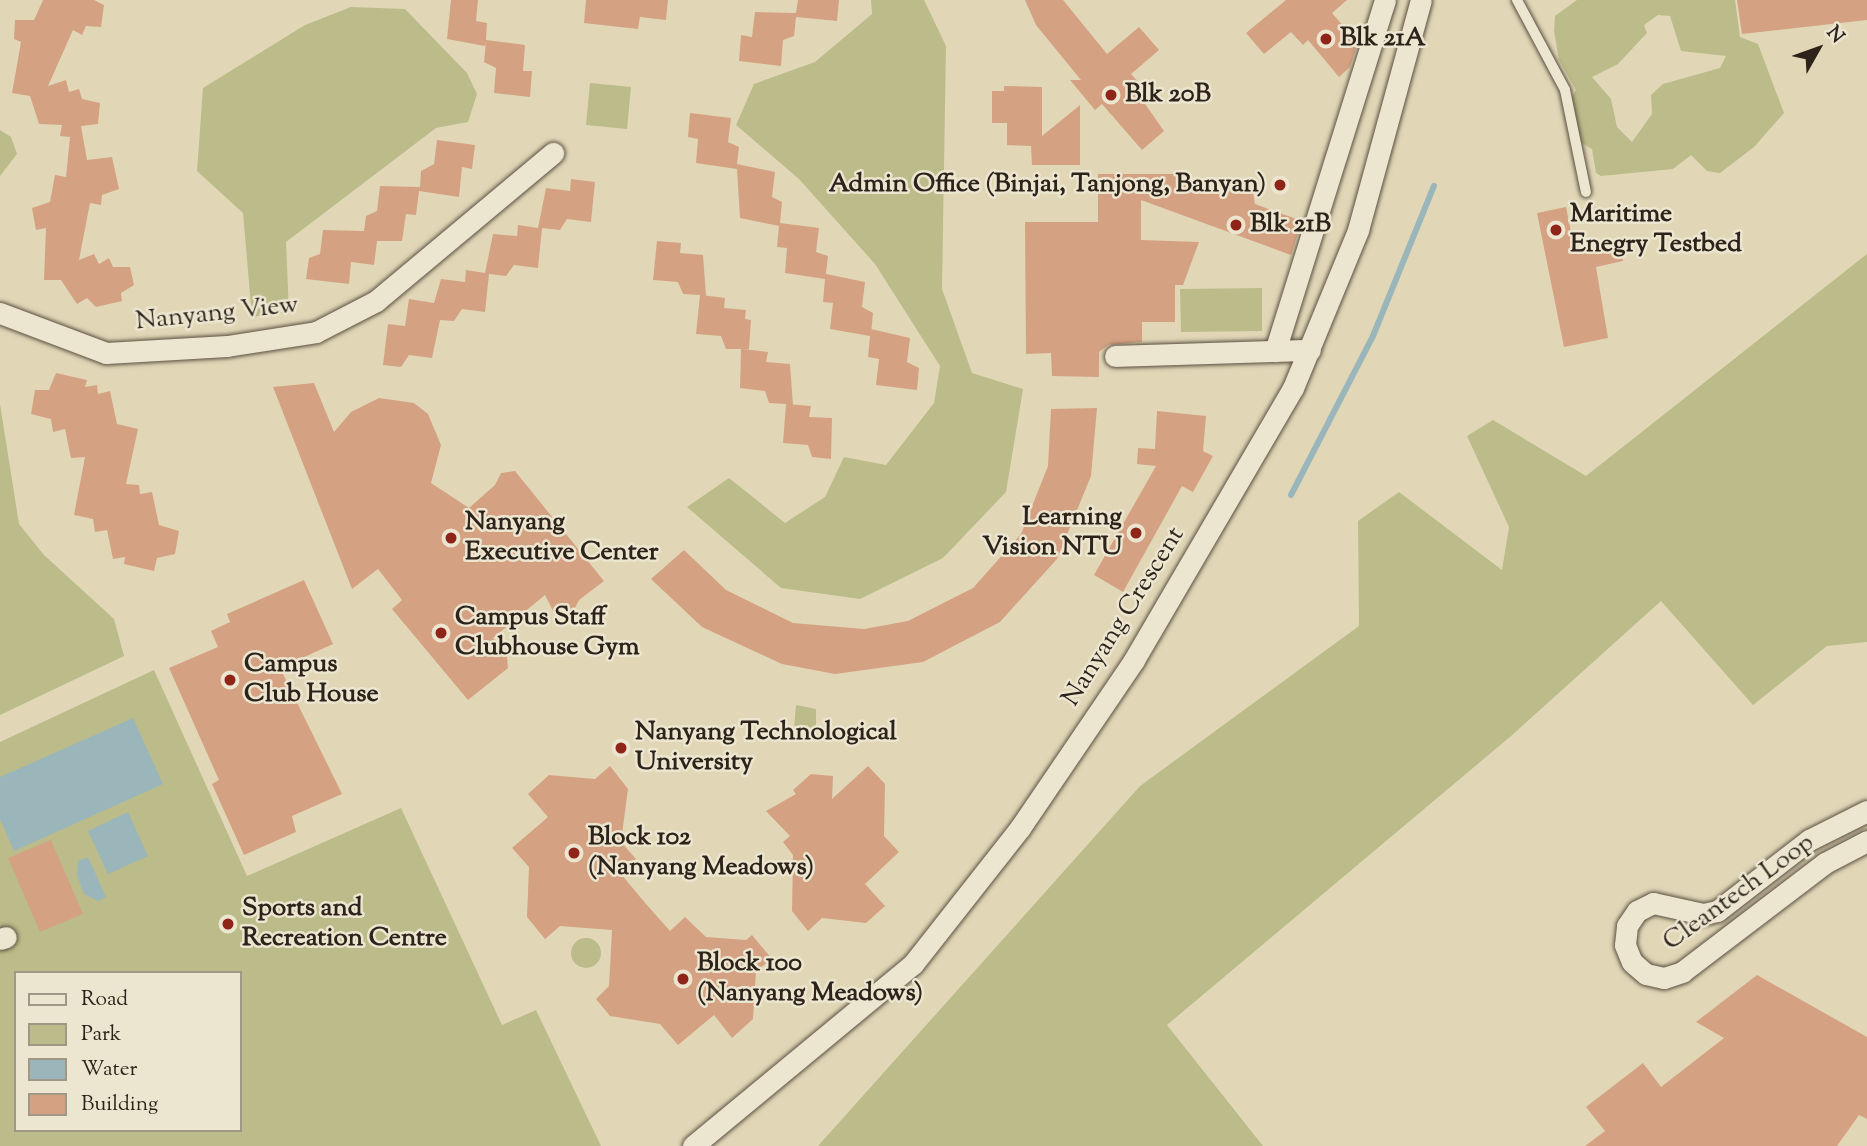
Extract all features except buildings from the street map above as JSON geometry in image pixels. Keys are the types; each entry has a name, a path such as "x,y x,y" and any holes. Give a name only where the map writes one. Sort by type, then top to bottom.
{"street":[{"path":"1275,351 1385,0"},
{"name":"Nanyang Crescent","path":"693,1146 914,964 971,893 1134,660 1293,388 1310,350 1358,229 1421,0"},
{"name":"Nanyang View","path":"0,313 106,353 228,346 316,332 376,301 553,153"},
{"path":"1115,356 1310,350"},
{"name":"Cleantech Loop","path":"1867,811 1809,840 1717,911 1703,914 1653,902 1637,911 1627,926 1625,945 1632,962 1646,974 1664,978 1682,972 1825,863 1867,841"}],"lane":[{"path":"1517,0 1565,90 1586,192"}],"green space":[{"path":"871,0 924,0 946,46 942,289 972,373 1023,389 1006,492 943,558 860,599 781,588 687,507 729,478 785,523 825,497 844,457 886,465 934,403 940,366 875,264 799,179 736,125 754,84 815,62 872,14"},
{"path":"1577,0 1735,0 1740,37 1758,44 1784,113 1754,147 1720,173 1707,171 1691,155 1673,169 1601,176 1596,173 1592,149 1577,140 1569,102 1576,90 1559,60 1554,31 1555,16","holes":["1658,15 1670,16 1681,51 1726,56 1720,68 1663,84 1651,95 1652,114 1632,142 1617,127 1611,99 1592,77 1618,64 1647,33 1644,25"]},
{"path":"351,7 405,9 467,73 477,94 468,122 436,128 286,242 289,312 252,317 243,213 197,171 203,88 305,25"},
{"path":"590,83 631,87 627,129 586,125"},
{"path":"0,130 11,137 17,154 0,176"},
{"path":"1867,254 1867,642 1827,646 1753,705 1661,601 1511,736 1167,1025 1263,1146 818,1146 1140,786 1359,626 1358,521 1399,492 1502,570 1509,527 1467,436 1493,420 1586,476"},
{"path":"1262,288 1262,331 1181,332 1180,289"},
{"path":"0,404 19,524 44,555 114,619 124,656 0,715"},
{"name":"Sports and Recreation Centre","path":"154,670 247,876 401,808 502,1025 536,1010 601,1146 0,1146 0,742"},
{"path":"796,705 816,709 816,731 794,728"},
{"path":"586,938 596,943 601,953 596,963 586,968 576,963 571,953 576,943"}],"water":[{"path":"133,718 163,784 14,851 0,819 0,777"},
{"path":"128,812 148,856 108,874 88,831"},
{"path":"88,857 106,897 98,901 84,894 77,876 78,861"}],"waterway":[{"path":"1291,495 1373,336 1434,186"}],"place":[{"name":"Blk 21A","path":"1326,39"},
{"name":"Blk 20B","path":"1111,95"},
{"name":"Admin Office (Binjai, Tanjong, Banyan)","path":"1280,185"},
{"name":"Blk 21B","path":"1236,225"},
{"name":"Maritime Enegry Testbed","path":"1556,230"},
{"name":"Learning Vision NTU","path":"1136,533"},
{"name":"Nanyang Executive Center","path":"451,538"},
{"name":"Campus Staff Clubhouse Gym","path":"441,633"},
{"name":"Campus Club House","path":"230,680"},
{"name":"Nanyang Technological University","path":"621,748"},
{"name":"Block 102 (Nanyang Meadows)","path":"574,853"},
{"name":"Sports and Recreation Centre","path":"228,924"},
{"name":"Block 100 (Nanyang Meadows)","path":"683,979"}]}
